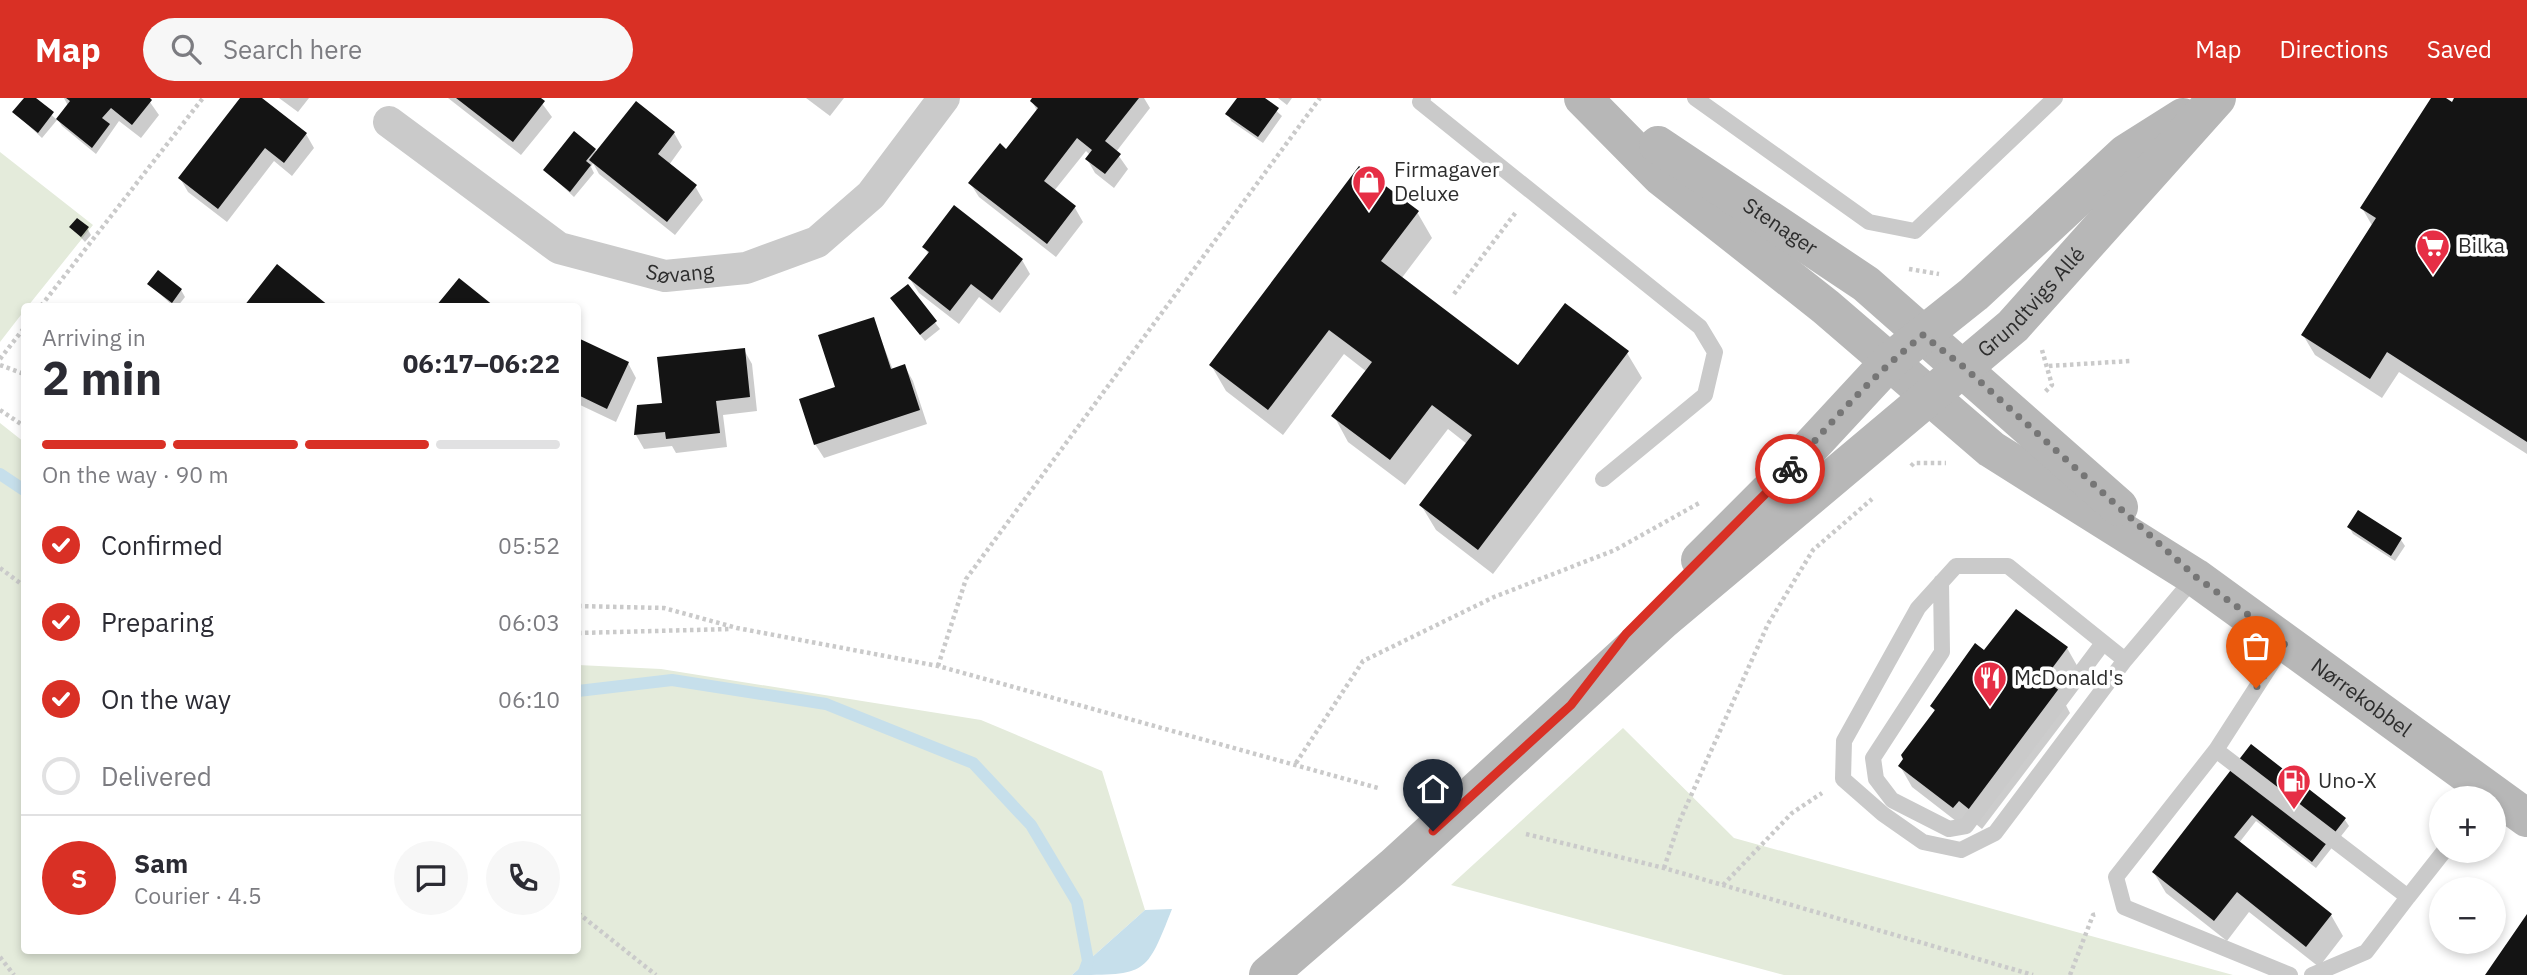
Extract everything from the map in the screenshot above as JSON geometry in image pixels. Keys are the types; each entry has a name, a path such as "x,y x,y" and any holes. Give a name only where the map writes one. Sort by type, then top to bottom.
{"street":[{"name":"Søvang","path":"390,122 559,248 665,276 746,268 817,242 871,195 944,98"},
{"name":"Stenager","path":"1585,98 1866,284 1965,368"},
{"name":"Stenager","path":"1585,98 1660,176 1890,361 1930,398"},
{"name":"Grundtvigs Allé","path":"1571,705 1626,634 1774,486 1890,361 1975,294 2126,153 2215,98"},
{"name":"Grundtvigs Allé","path":"1268,975 1393,867 1662,621 1930,398 2012,326 2215,98"},
{"name":"Nørrekobbel","path":"1965,368 2196,577"},
{"name":"Nørrekobbel","path":"1930,398 1991,449 2196,577 2478,786"},
{"name":"Nørrekobbel","path":"2506,805 2527,818"}],"lane":[{"path":"1423,98 1420,102 1700,327 1715,352 1705,395 1603,479"},
{"path":"1695,98 1869,222 1915,231 2056,98"},
{"path":"2125,660 2008,566 1956,566 1917,608 1844,741 1843,779 1883,814 1923,842 1961,850 1995,833 2125,660 2196,577"},
{"path":"1941,582 1942,652 1873,758 1876,779 1892,800 1949,829 1966,826 2103,642"},
{"path":"2286,642 2216,750 2116,877 2124,907 2290,975"},
{"path":"2216,750 2408,897"},
{"path":"2312,975 2366,952 2435,863"}],"path":[{"path":"43,303 203,98"},
{"path":"938,666 966,579 1320,98"},
{"path":"1454,294 1532,191"},
{"path":"0,359 21,332"},
{"path":"2049,366 2130,362"},
{"path":"0,365 21,373"},
{"path":"0,410 21,424"},
{"path":"1904,472 1914,463"},
{"path":"1296,763 1363,661 1494,597 1615,550 1709,497"},
{"path":"1664,867 1681,820 1768,624 1814,550 1874,498"},
{"path":"0,568 21,584"},
{"path":"581,606 664,608 737,628 938,666 1296,763 1378,788"},
{"path":"581,633 737,628"},
{"path":"1723,885 1792,813"},
{"path":"1526,834 1664,867 2033,975"},
{"path":"581,915 656,975"},
{"path":"2070,975 2093,915"},
{"path":"0,957 14,975"}],"green space":[{"path":"0,152 93,225 30,303 21,303 21,315 0,342"},
{"path":"0,423 21,440 21,954 581,954 581,665 661,669 981,720 1102,771 1145,910 1072,975 0,975"},
{"path":"1623,728 1734,838 2233,975 1784,975 1451,885"}],"water":[{"path":"1172,909 1156,947 1140,967 1116,974 1072,975 1145,910"}],"building":[{"path":"24,98 36,98 54,112 38,133 12,112"},
{"path":"66,98 152,100 132,125 111,108 102,118 110,124 92,148 56,119 70,101"},
{"path":"240,98 262,98 307,133 284,163 265,148 218,209 178,178"},
{"path":"456,98 541,98 545,101 513,142"},
{"path":"1032,98 1139,98 1105,141 1121,154 1105,174 1085,159 1092,150 1077,138 1044,181 1076,206 1047,244 968,183 1000,143 1006,149 1038,108 1030,101"},
{"path":"1237,98 1265,98 1279,108 1258,137 1225,114"},
{"name":"Bilka","path":"2431,98 2446,98 2452,102 2454,98 2527,98 2527,442 2387,352 2370,379 2301,335 2376,218 2360,208"},
{"path":"636,101 675,132 658,154 697,185 667,222 589,160"},
{"path":"574,131 596,149 586,161 591,165 570,192 543,170"},
{"path":"1359,166 1419,211 1381,261 1518,365 1565,303 1629,351 1478,550 1419,505 1472,435 1432,405 1390,460 1331,416 1372,362 1329,330 1268,410 1209,365"},
{"path":"954,205 1023,259 992,300 971,284 950,311 908,278 929,252 922,247"},
{"path":"77,218 89,227 81,237 69,227"},
{"path":"277,264 325,303 246,303"},
{"path":"158,270 182,289 172,303 147,284"},
{"path":"459,278 490,303 438,303"},
{"path":"908,284 937,321 920,335 890,298"},
{"path":"874,317 891,369 905,364 920,410 814,445 799,399 835,387 818,335"},
{"path":"581,339 629,362 607,409 581,396"},
{"path":"745,348 750,397 716,401 720,433 666,439 665,432 634,435 637,405 662,403 657,357"},
{"path":"2358,510 2402,538 2391,556 2347,527"},
{"name":"McDonald's","path":"2016,609 2068,647 2044,679 2060,691 1970,810 1959,801 1953,808 1898,766 1903,759 1901,755 1935,710 1930,706 1975,643 1984,650"},
{"path":"2251,744 2346,818 2312,862 2252,815 2234,837 2332,914 2306,947 2237,892 2214,921 2152,872"},
{"path":"2527,914 2527,975 2485,975 2499,954 2506,954 2506,944"}],"waterway":[{"path":"0,474 21,488"},
{"path":"581,691 672,680 826,704 973,763 1031,825 1077,902 1088,961 1083,975"}],"way so far":[{"path":"1790,469 1846,405 1890,361 1923,335 1965,368 2196,577 2286,642 2256,688"}],"place":[{"name":"Firmagaver Deluxe","path":"1369,212"},
{"name":"Bilka","path":"2433,276"},
{"name":"McDonald's","path":"1990,708"},
{"name":"Uno-X","path":"2294,811"}],"route":[{"path":"1433,831 1571,705 1626,634 1790,469"}]}
